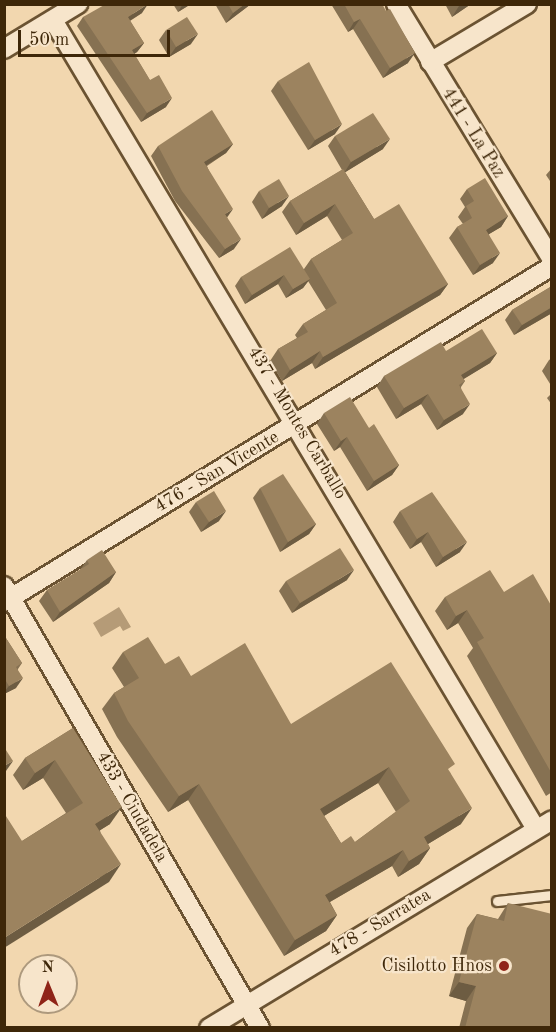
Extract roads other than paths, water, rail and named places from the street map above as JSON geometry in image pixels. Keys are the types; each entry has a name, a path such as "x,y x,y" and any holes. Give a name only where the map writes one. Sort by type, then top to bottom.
{"street":[{"path":"4,49 78,4"},
{"name":"441 - La Paz","path":"396,4 552,260"},
{"path":"430,62 527,4"},
{"name":"437 - Montes Carballo","path":"53,20 297,423 544,824"},
{"name":"476 - San Vicente","path":"7,595 297,423 552,266"},
{"name":"433 - Ciudadela","path":"7,595 260,1028"},
{"name":"478 - Sarratea","path":"208,1028 544,824"}],"lane":[{"path":"497,901 552,895"}],"place":[{"name":"Cisilotto Hnos","path":"504,966"}]}
